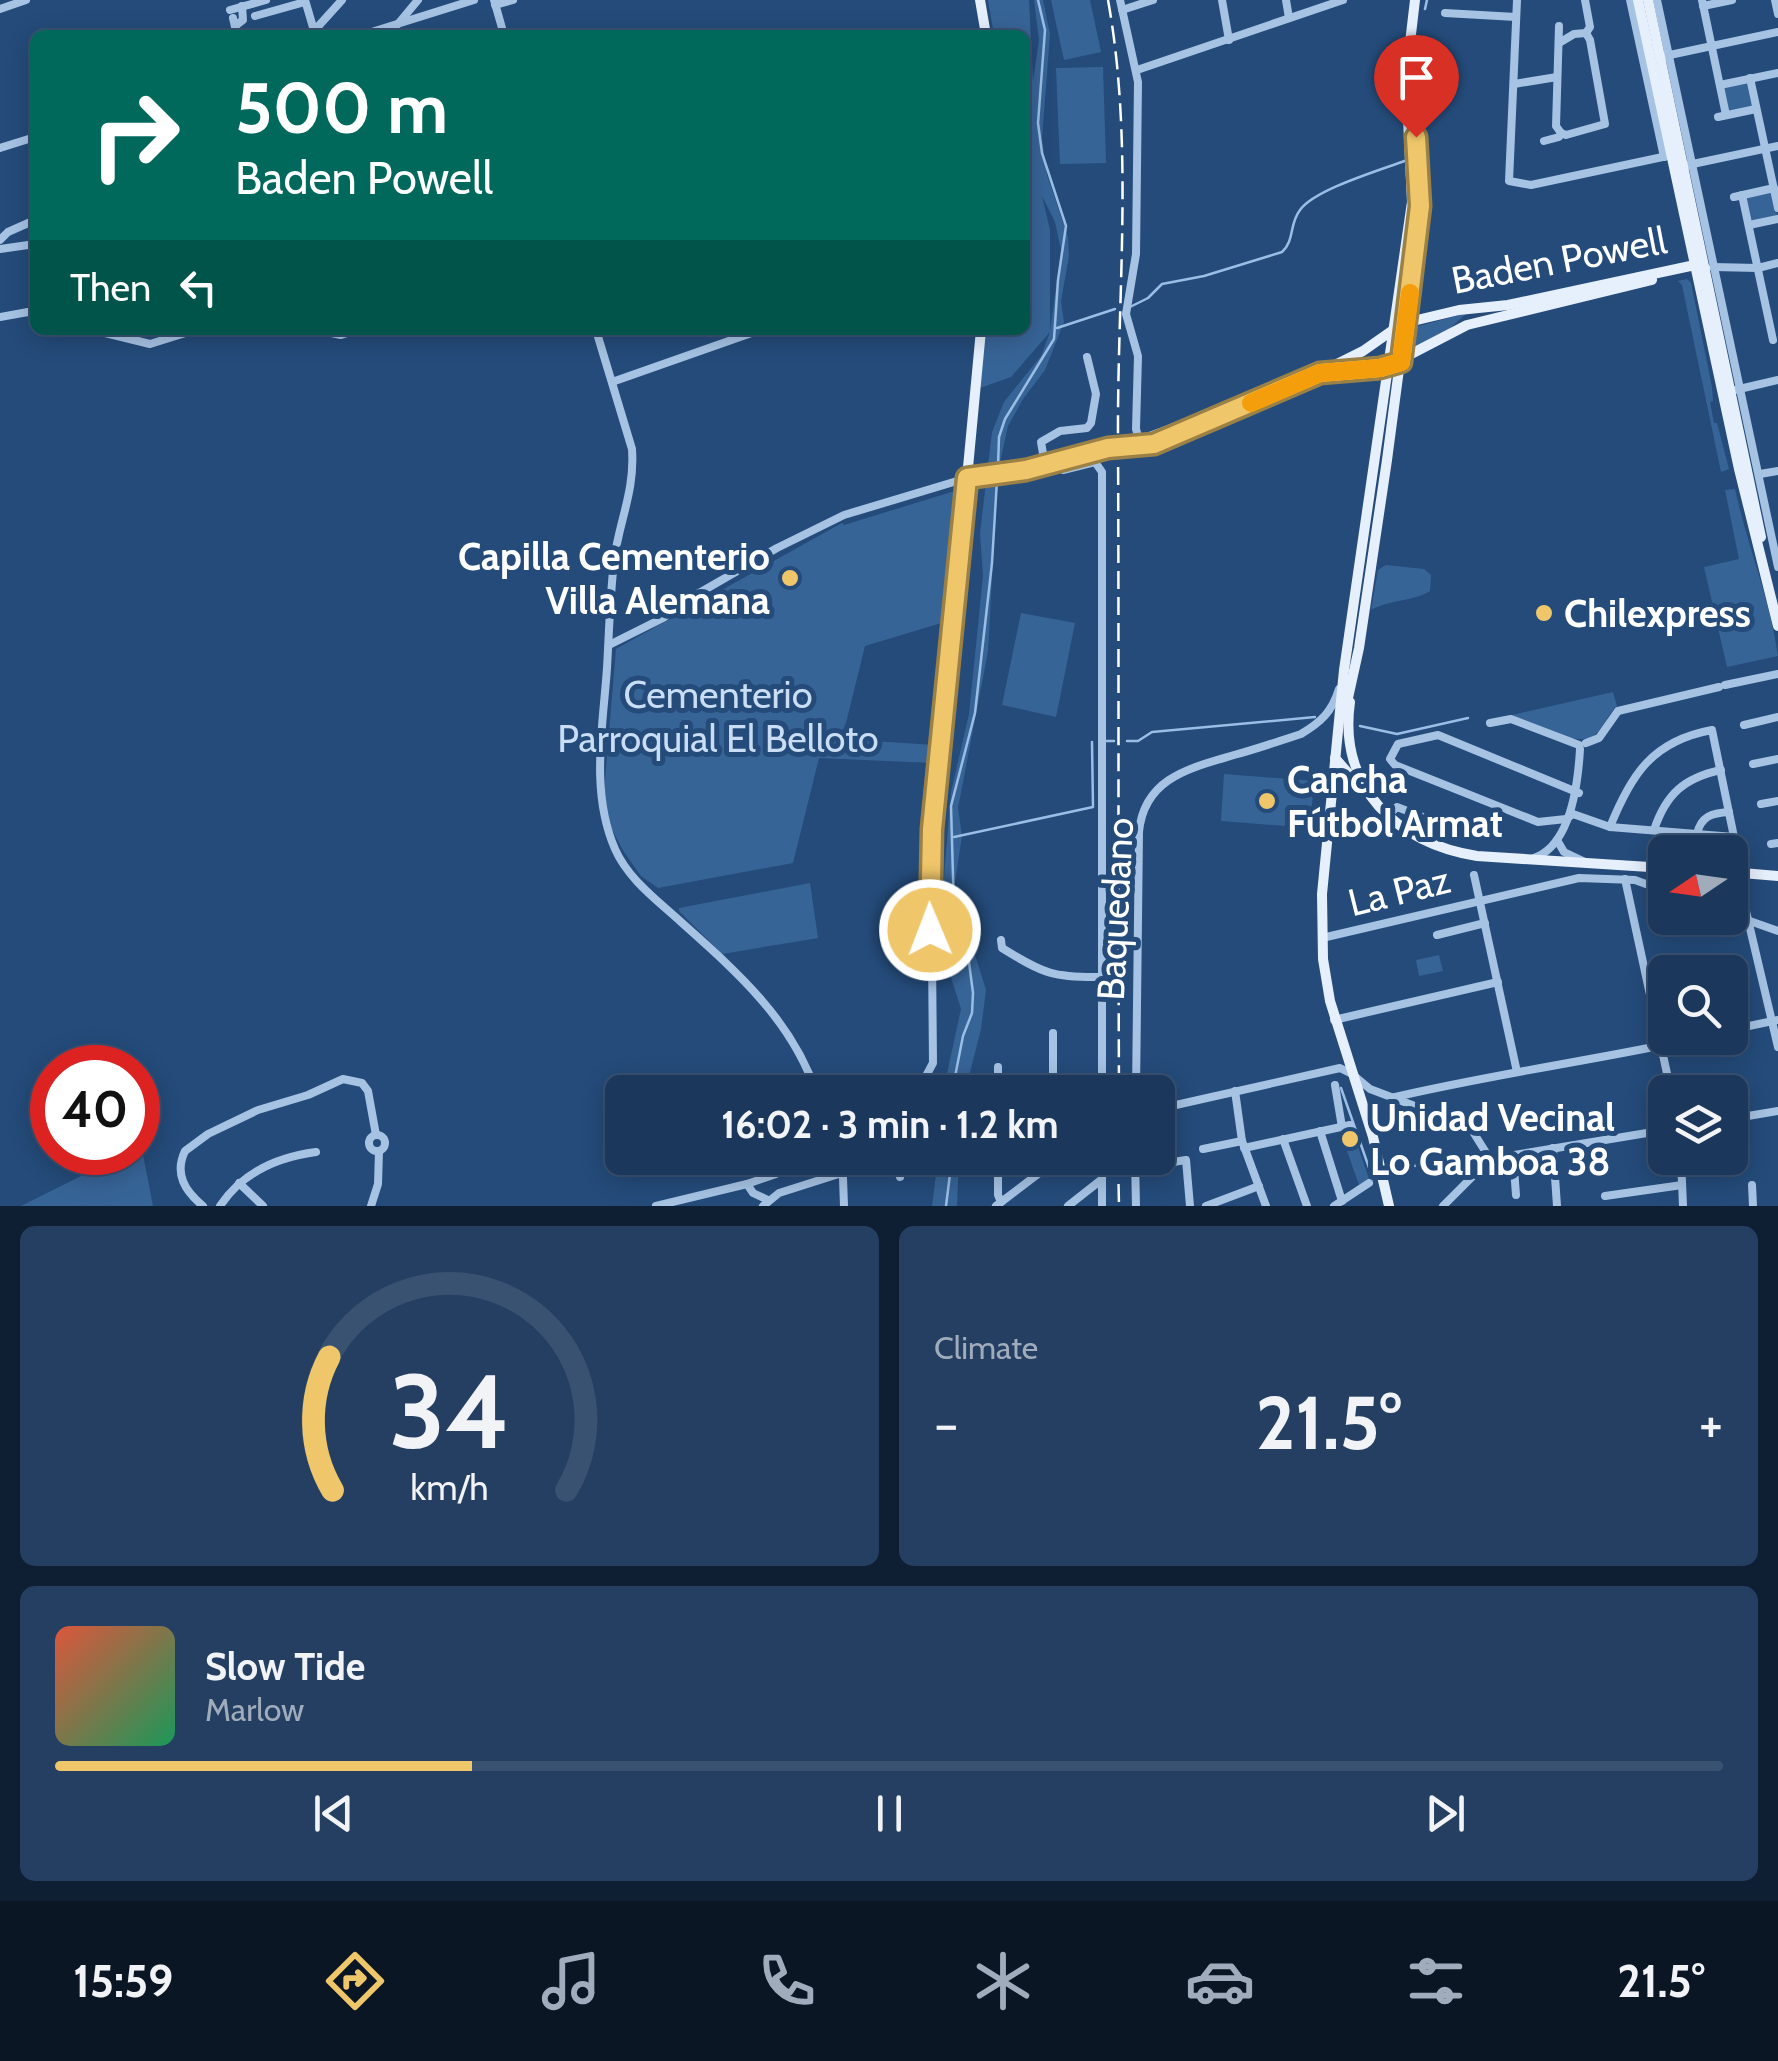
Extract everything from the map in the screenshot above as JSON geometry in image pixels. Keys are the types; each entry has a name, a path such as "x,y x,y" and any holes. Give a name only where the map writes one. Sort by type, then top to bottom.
{"main road":[{"path":"980,0 985,30"},
{"path":"1383,812 1360,777 1347,724 1350,671 1388,366 1411,215 1406,77 1416,0"},
{"path":"1638,0 1668,156 1702,268 1770,533 1778,625"},
{"path":"1648,0 1665,56 1688,165 1702,268 1754,536 1778,625"},
{"path":"1389,1206 1374,1137 1334,1020 1322,938 1324,862 1336,752 1407,324 1420,206 1413,82 1414,13"},
{"path":"1411,156 1420,173"},
{"name":"Baden Powell","path":"1320,373 1401,362 1452,331 1588,286 1702,268"},
{"name":"Baden Powell","path":"967,478 1012,472 1108,448 1154,444 1320,373 1393,330 1435,314 1547,301 1702,268"},
{"path":"1452,331 1474,308"},
{"path":"967,478 981,335"},
{"path":"1336,752 1383,812 1435,847 1477,856 1648,867"},
{"path":"1748,874 1778,876"}],"street":[{"path":"0,10 26,0"},
{"path":"234,22 245,6 266,0"},
{"path":"317,30 342,0"},
{"path":"398,24 418,0"},
{"path":"378,30 474,0"},
{"path":"503,30 495,3 513,0"},
{"path":"1153,0 1121,5 1137,70 1139,182 1136,254 1126,314 1138,356 1137,434 1144,438 1187,422 1191,428"},
{"path":"1222,0 1229,40"},
{"path":"1286,0 1288,18"},
{"path":"1137,70 1343,0"},
{"path":"1517,0 1509,177 1512,184 1531,185 1668,156 1630,0"},
{"path":"1585,0 1590,27 1586,33"},
{"path":"1658,0 1665,56 1778,32"},
{"path":"1732,0 1702,3 1720,85 1722,116 1756,108"},
{"path":"1775,0 1778,14"},
{"path":"255,16 305,1 313,30"},
{"path":"234,22 244,20 245,6"},
{"path":"1445,13 1516,17"},
{"path":"1559,26 1556,126 1566,135 1605,124 1607,118 1586,33"},
{"path":"1559,44 1574,34 1586,33"},
{"path":"1720,85 1778,73"},
{"path":"1514,84 1557,77"},
{"path":"1750,78 1778,208"},
{"path":"1544,140 1561,133"},
{"path":"0,148 30,139"},
{"path":"1688,165 1778,146"},
{"path":"1772,340 1748,225 1738,196 1774,188"},
{"path":"1748,225 1778,219"},
{"path":"0,240 30,222"},
{"path":"0,249 30,245"},
{"name":"Baden Powell","path":"1702,268 1758,268 1778,263"},
{"path":"1766,309 1778,306"},
{"path":"0,318 30,313"},
{"path":"113,335 150,344 179,335"},
{"path":"598,335 632,450 633,480 614,560 600,796 616,852 657,902 754,990 795,1043 810,1075"},
{"path":"612,382 746,335"},
{"path":"1087,358 1096,394 1091,423 1087,428 1060,431 1041,442 1047,464 1063,470 1095,462 1102,472 1102,1075"},
{"path":"1778,380 1735,390 1760,474 1760,493 1778,567"},
{"path":"1760,474 1778,470"},
{"path":"927,1075 933,1063 931,845 967,478"},
{"name":"Baden Powell","path":"609,645 663,618 687,600 806,532 844,515 967,478"},
{"name":"Baquedano","path":"1136,1075 1139,832 1147,803 1161,784 1180,772 1301,734 1314,726 1331,710 1350,671"},
{"path":"1490,722 1511,720 1583,747 1599,738 1618,711 1778,674"},
{"path":"1744,725 1778,717"},
{"path":"1610,828 1630,782 1646,762 1674,742 1712,730 1734,835"},
{"path":"1578,791 1438,735 1398,744 1390,759 1396,766 1542,823 1570,817 1610,828 1709,835"},
{"path":"1529,860 1550,851 1559,841 1578,791 1583,747"},
{"path":"1753,764 1778,759"},
{"path":"1654,830 1662,808 1679,787 1693,777 1721,770"},
{"path":"1761,804 1778,801"},
{"path":"1383,812 1397,807 1443,828"},
{"path":"1697,834 1700,823 1708,816 1730,812"},
{"path":"1559,841 1564,852 1592,864"},
{"path":"1474,875 1518,1072"},
{"name":"La Paz","path":"1322,938 1579,878 1626,879 1648,886"},
{"path":"1626,879 1648,987"},
{"path":"1748,921 1778,932"},
{"path":"1748,921 1775,1020 1778,1047"},
{"path":"1437,935 1485,923"},
{"path":"1001,940 1002,948 1048,974 1063,978 1104,977"},
{"path":"1334,1020 1498,982"},
{"path":"1748,1026 1775,1020"},
{"path":"1053,1033 1053,1075"},
{"path":"1391,1098 1648,1048"},
{"path":"998,1067 998,1075"},
{"path":"1175,1105 1340,1068 1370,1089 1470,1127 1490,1158"},
{"path":"199,1204 180,1174 184,1151 208,1134 258,1110 308,1095 343,1079 353,1079 368,1091 376,1135 369,1144 379,1151 378,1184 371,1206"},
{"path":"1203,1150 1282,1140 1346,1126 1335,1085"},
{"path":"1235,1092 1243,1144 1266,1206"},
{"path":"1748,1116 1778,1110"},
{"path":"1320,1132 1338,1203 1369,1183"},
{"path":"1443,1206 1490,1158 1648,1133"},
{"path":"1282,1140 1307,1206"},
{"path":"1553,1148 1557,1206"},
{"path":"220,1206 240,1183 266,1166 316,1152"},
{"path":"1513,1154 1516,1195"},
{"path":"1175,1162 1186,1160 1190,1206"},
{"path":"656,1206 773,1175"},
{"path":"747,1184 765,1203 779,1193 833,1175"},
{"path":"842,1175 844,1206"},
{"path":"998,1175 998,1204"},
{"path":"998,1204 1036,1175"},
{"path":"1102,1175 1102,1206"},
{"path":"1135,1175 1136,1206"},
{"path":"1682,1175 1683,1206"},
{"path":"1068,1206 1102,1180"},
{"path":"240,1183 263,1206"},
{"path":"1604,1196 1682,1185"},
{"path":"1206,1206 1259,1186"},
{"path":"1752,1186 1753,1206"},
{"path":"779,1193 780,1206"}],"green space":[{"path":"988,0 1029,0 1033,81 1039,40 1034,0 1043,0 1050,34 1042,139 1047,175 1068,237 1069,256 1061,301 1064,322 1045,370 1008,426 998,471 988,651 958,808 962,836 952,901 971,942 986,990 969,1075 947,1075 961,1009 949,971 948,928 942,901 951,792 969,714 983,576 980,533 992,432 1004,402 1041,356 1050,332 1011,377 980,388 985,335 1030,335 1030,30 993,30","holes":["1042,196 1055,222 1061,250 1050,331 1050,230"]},
{"path":"1051,0 1090,0 1101,52 1064,60"},
{"path":"1103,67 1106,163 1060,164 1056,68"},
{"path":"1749,83 1754,107 1729,112 1724,88"},
{"path":"1772,192 1778,218 1752,223 1746,197"},
{"path":"1687,279 1712,387 1714,423 1729,469 1721,472 1682,285 1678,281"},
{"path":"1467,313 1449,329 1412,351 1415,327"},
{"path":"1735,489 1778,656 1727,667 1704,567 1739,559 1725,490"},
{"name":"Cementerio Parroquial El Belloto","path":"958,490 961,494 948,621 865,646 842,739 934,745 932,763 819,758 793,863 658,888 641,876 609,824 604,793 616,649 842,523"},
{"path":"1386,565 1424,569 1431,575 1430,591 1371,610 1378,570"},
{"path":"1021,613 1075,623 1056,717 1002,705"},
{"path":"1613,692 1617,706 1597,733 1588,738 1567,738 1512,715"},
{"name":"Cancha Fútbol Armat","path":"1224,774 1314,781 1310,828 1221,821"},
{"path":"810,883 818,938 722,954 679,911 679,908"},
{"path":"1439,955 1443,971 1419,976 1416,960"},
{"path":"1358,1147 1369,1179 1359,1185 1347,1151"},
{"path":"83,1175 147,1175 153,1206 21,1206"},
{"path":"936,1175 958,1175 957,1206 932,1206"}],"waterway":[{"path":"998,467 999,437 1005,419 1054,339 1066,226 1042,153 1038,123 1045,30 1038,0"},
{"path":"1425,9 1427,0"},
{"path":"1130,307 1148,298 1162,284 1204,276 1282,252 1297,215 1308,202 1407,160"},
{"path":"1057,328 1115,309"},
{"path":"955,1075 972,1013 973,993 967,947 954,912 951,806 975,713 997,480"},
{"path":"1127,741 1138,741 1152,732 1315,717"},
{"path":"1360,726 1397,734 1468,718"},
{"path":"1106,741 1114,741"},
{"path":"954,837 1093,807 1092,742"},
{"path":"1341,1088 1373,1179"},
{"path":"1387,1165 1458,1167 1482,1161"},
{"path":"946,1206 950,1175"}],"railway":[{"path":"1108,0 1116,54 1122,164 1118,440 1119,1075"},
{"path":"1118,1175 1119,1206"}],"slow traffic":[{"path":"1251,403 1320,373 1380,368 1401,362 1410,293"}],"place":[{"name":"Capilla Cementerio Villa Alemana","path":"790,578"},
{"name":"Chilexpress","path":"1544,613"},
{"name":"Cancha Fútbol Armat","path":"1267,801"},
{"name":"Unidad Vecinal Lo Gamboa 38","path":"1350,1139"}],"route":[{"path":"930,930 932,829 967,478 1026,470 1108,448 1154,444 1320,373 1380,368 1401,362 1420,206 1416,137"}]}
